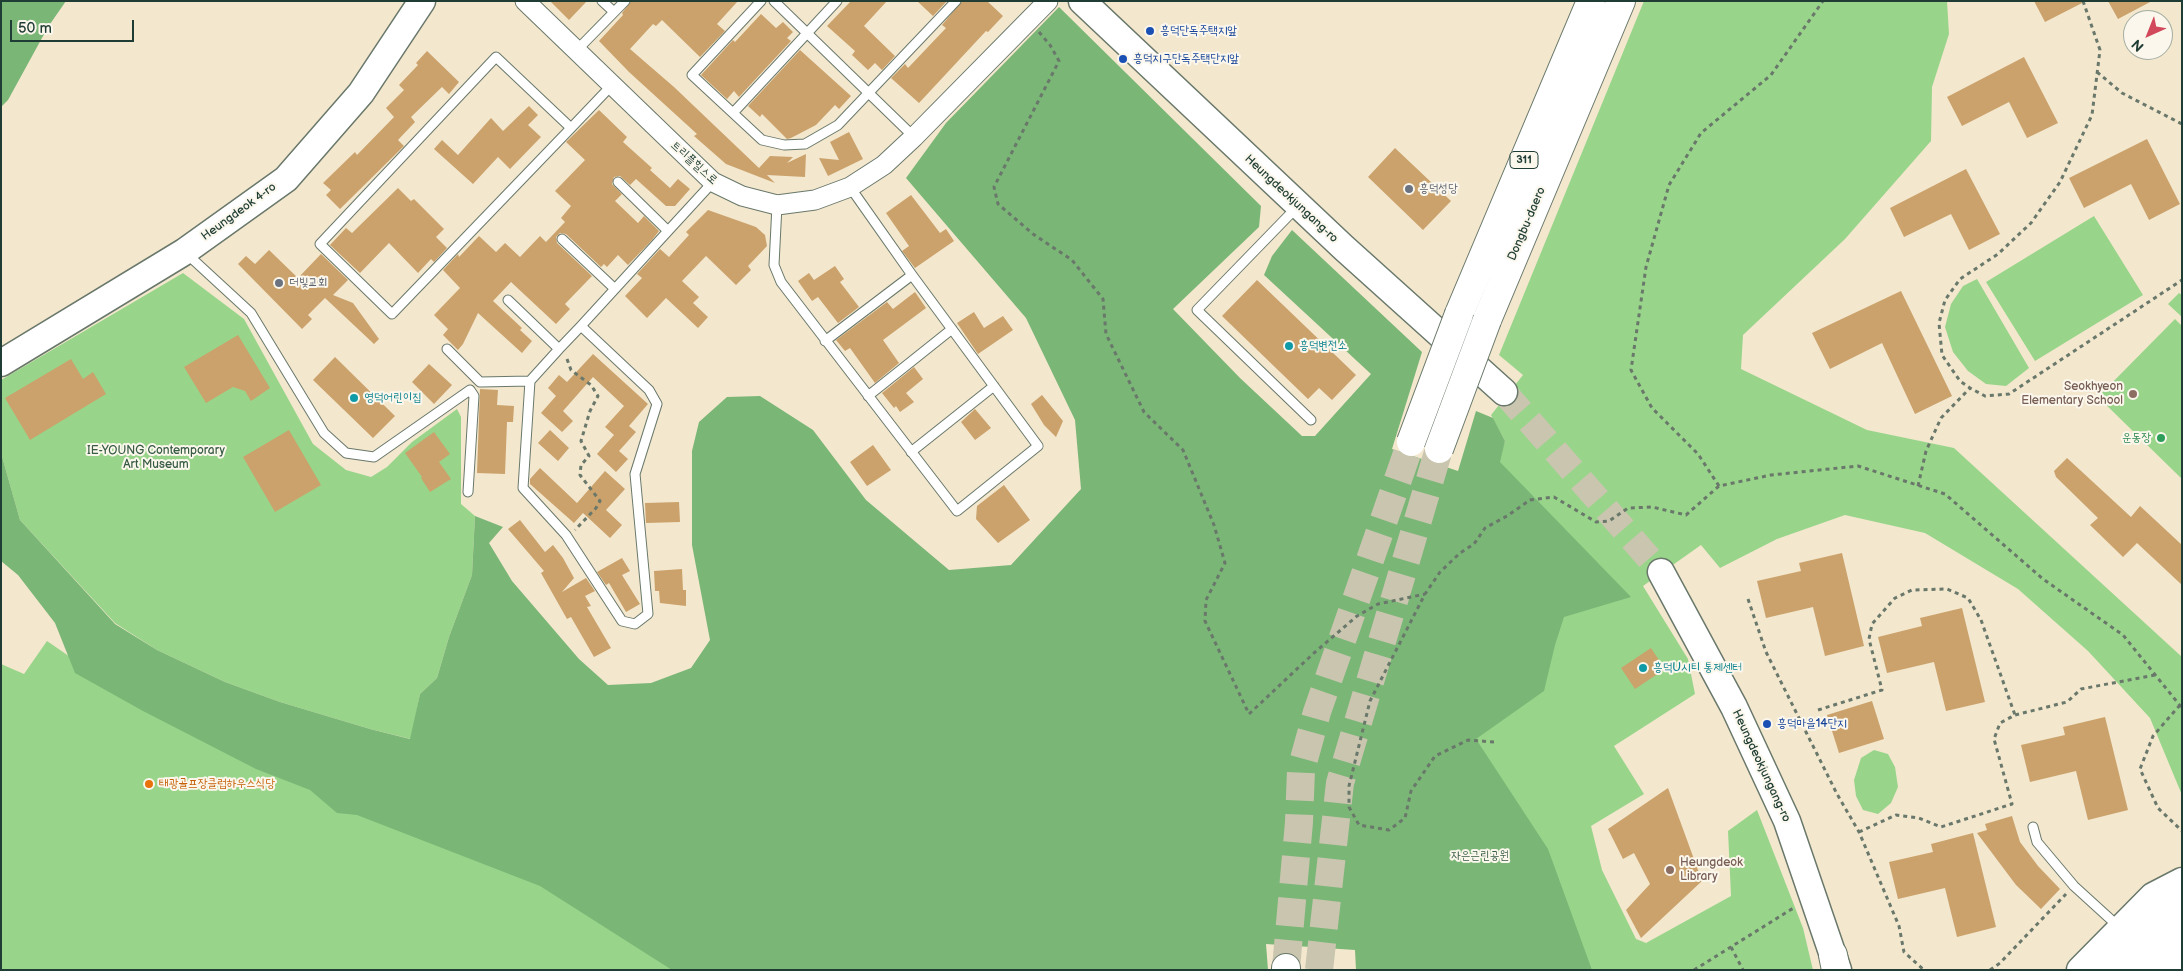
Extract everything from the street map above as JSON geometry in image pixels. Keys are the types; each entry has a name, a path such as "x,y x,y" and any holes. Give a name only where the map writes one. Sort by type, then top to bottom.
{"highway":[{"name":"311","path":"1411,442 1459,314 1590,4"},
{"name":"Dongbu-daero","path":"1439,449 1486,320 1618,9"},
{"path":"2110,970 2182,901"},
{"path":"2144,970 2182,930"}],"street":[{"name":"Heungdeok 4-ro","path":"1,363 184,252 286,179 361,93 422,1"},
{"name":"트리플힐스로","path":"525,1 713,182 742,196 776,205 815,200 850,187 884,164 914,137 1048,1"},
{"name":"Heungdeokjungang-ro","path":"1082,1 1298,205 1504,392"},
{"name":"Heungdeokjungang-ro","path":"1661,572 1742,724 1787,821 1837,966"},
{"path":"2080,970 2153,896 2182,881"},
{"path":"2172,970 2182,959"}],"lane":[{"path":"602,1 614,12"},
{"path":"576,51 625,1"},
{"path":"761,1 692,75 762,140 784,145 806,144 838,125 956,1"},
{"path":"774,1 914,137"},
{"path":"732,113 837,1"},
{"path":"571,128 496,58 320,244 392,314 571,128 612,85"},
{"path":"618,182 668,230"},
{"path":"581,326 649,390 657,404 635,474 648,614 635,624 622,621 568,537 523,488 530,381 713,182"},
{"path":"776,205 774,265 781,282 957,511 1038,446 912,275 850,187"},
{"path":"1298,205 1197,310 1311,420"},
{"path":"562,239 615,289"},
{"path":"184,252 251,313 324,433 346,453 374,457 470,390 474,396 468,492"},
{"path":"825,341 912,275"},
{"path":"508,300 559,350"},
{"path":"868,396 952,330"},
{"path":"447,349 480,382 530,381"},
{"path":"911,452 994,386"},
{"path":"2033,827 2037,842 2074,886 2121,929"}],"path":[{"path":"1719,486 1698,454 1652,408 1631,370 1646,267 1669,185 1701,133 1772,75 1823,1"},
{"path":"2083,1 2100,50 2092,115 2060,182 2031,223 1998,254 1960,279 1945,300 1939,323 1942,355 1960,381 1970,388 1984,396 2009,394 2182,280"},
{"path":"1030,20 1050,45 1059,61 994,187 998,204 1033,234 1072,260 1103,299 1106,334 1144,412 1183,450 1214,525 1225,563 1206,600 1205,621 1249,714 1357,616 1378,604 1425,594"},
{"path":"2097,72 2122,93 2182,124"},
{"path":"567,356 567,363 571,370 591,385 598,396 590,411 581,441 589,456 581,465 580,475 600,501 596,508 568,537"},
{"path":"1918,486 1926,451 1941,418 1970,388"},
{"path":"1494,742 1468,740 1435,756 1412,791 1405,818 1389,830 1360,825 1349,807 1349,786 1370,701 1425,594 1440,572 1460,552 1474,544 1485,528 1530,500 1554,497 1596,522 1609,522 1628,508 1652,507 1686,516 1719,486 1771,475 1858,466 1945,494 2043,578 2123,635 2181,706 2153,736 2140,770 2158,808 2182,831"},
{"path":"1818,710 1882,690 1869,639 1872,624 1895,598 1912,590 1947,589 1968,598 1981,620 2015,715"},
{"path":"1748,599 1766,652 1837,794 1859,832 1899,926 1904,952 1924,970"},
{"path":"1859,832 1896,815 1920,818 1940,827 2012,804 1994,739 2000,723 2015,715 2067,702 2081,689 2155,675"},
{"path":"1990,970 2000,963 2074,886"},
{"path":"1694,970 1812,895"},
{"path":"1731,947 1742,970"}],"green space":[{"path":"1,1 66,1 48,27 8,100 1,107"},
{"name":"자은근린공원","path":"1644,1 1947,1 1949,34 1932,87 1931,141 1845,239 1743,335 1741,369 1867,430 1954,448 2182,657 2182,795 2150,718 2088,651 2018,589 1925,533 1845,515 1777,539 1720,568 1701,545 1643,586 1688,659 1695,694 1614,746 1644,794 1591,826 1602,870 1636,939 1646,943 1731,896 1728,831 1757,810 1803,928 1813,970 1365,970 1359,892 1505,441 1491,415 1523,375 1499,355"},
{"name":"자은근린공원","path":"1059,7 1261,206 1259,227 1173,309 1240,378 1302,436 1315,436 1371,374 1264,275 1272,256 1292,230 1422,352 1392,449 1458,471 1476,411 1493,418 1505,441 1500,462 1631,597 1564,617 1544,691 1476,739 1548,849 1592,970 1356,970 1355,950 1266,944 1268,970 672,970 540,886 357,815 337,813 310,790 256,769 143,711 75,673 55,623 18,575 1,561 1,453 20,520 115,624 157,650 225,682 280,702 410,739 420,694 437,678 449,637 472,575 475,516 503,527 489,543 512,581 579,659 608,685 651,683 691,668 710,640 692,545 692,451 699,422 727,397 760,396 813,430 866,500 949,570 1011,565 1081,489 1075,420 1026,318 906,178 946,123"},
{"path":"2094,216 2143,295 2035,361 1986,282"},
{"name":"IE-YOUNG Contemporary Art Museum","path":"183,273 244,319 313,444 346,470 371,477 387,467 412,442 457,409 461,417 461,504 475,516 472,575 449,637 437,678 420,694 411,739 370,729 280,702 225,682 157,650 115,623 20,520 1,453 1,380"},
{"path":"1977,279 2029,368 2006,386 1986,384 1968,371 1953,352 1945,327 1951,304 1963,286"},
{"path":"2179,293 2182,295 2182,317 2168,304"},
{"name":"운동장","path":"2175,319 2182,326 2182,479 2098,397"},
{"path":"47,641 92,672 865,970 1,970 1,664 24,674"},
{"path":"1874,750 1888,754 1895,767 1898,787 1891,803 1878,814 1863,810 1856,796 1854,780 1861,758"}],"building":[{"path":"550,1 587,1 569,20"},
{"path":"631,1 738,1 717,24 725,31 700,57 662,20 656,26 653,24 630,49 674,87 759,168 770,156 793,157 787,163 806,154 805,177 767,175 775,183 726,164 694,136 697,134 629,72 599,41 623,15 622,13"},
{"path":"851,1 887,1 864,26 895,56 882,70 875,63 868,70 852,55 855,51 827,26"},
{"path":"917,1 947,1 933,16"},
{"path":"962,1 987,1 1003,16 988,32 986,31 919,103 891,78 905,64 908,68 946,28 942,25"},
{"path":"2034,1 2086,1 2045,22"},
{"path":"2108,1 2152,1 2135,10 2123,10 2123,16 2118,19"},
{"path":"761,14 776,28 783,22 793,32 787,38 791,41 739,97 734,91 727,99 701,75 733,40 735,42"},
{"path":"800,50 851,96 839,109 835,105 816,125 787,139 762,114 760,117 748,106"},
{"path":"427,51 459,82 449,94 442,87 411,117 415,122 398,140 404,146 340,209 326,195 331,190 323,183 355,152 357,155 394,117 386,108 404,90 399,85 418,65 416,63"},
{"path":"2024,57 2058,123 2027,138 2009,102 1962,126 1947,97"},
{"path":"529,106 538,115 528,125 541,137 510,169 498,157 473,184 434,149 442,140 458,155 491,118 503,131"},
{"path":"599,110 627,137 623,142 652,168 650,170 670,188 678,179 690,189 675,206 666,206 636,179 630,185 620,176 614,177 612,184 622,194 615,201 638,223 644,216 659,231 652,240 628,265 618,255 607,267 604,264 601,267 566,234 560,233 556,237 557,243 592,276 565,304 570,309 556,324 511,282 493,301 522,328 520,330 532,341 522,353 478,313 463,344 458,350 443,335 448,329 434,315 460,288 443,270 458,254 459,257 479,236 496,252 505,243 520,257 540,236 546,242 565,222 561,218 571,206 555,191 585,160 566,142"},
{"path":"849,132 863,159 828,176 819,158 839,160 830,142"},
{"path":"2147,139 2180,204 2149,220 2131,184 2084,208 2069,178"},
{"name":"흥덕성당","path":"1395,148 1451,201 1423,230 1368,177"},
{"path":"1966,169 2000,234 1969,250 1951,214 1904,237 1890,208"},
{"path":"398,188 411,201 414,199 444,229 436,237 447,248 434,262 431,259 418,273 389,243 360,273 330,245 346,228 352,233"},
{"path":"911,195 940,233 946,229 954,241 915,268 902,251 909,246 886,213"},
{"path":"708,210 756,227 765,235 767,246 748,266 751,270 736,285 706,256 682,281 699,297 693,303 708,317 698,328 666,298 647,318 625,296 642,278 637,274 660,249 669,257 689,235 686,232"},
{"path":"269,250 298,278 321,254 348,280 333,295 353,303 379,339 374,344 325,298 308,315 312,319 302,329 238,264 246,256 255,264"},
{"path":"835,266 844,279 840,282 859,307 838,323 818,297 812,301 798,281 809,273 814,280"},
{"name":"흥덕변전소","path":"1257,280 1356,375 1332,400 1319,388 1308,399 1222,316"},
{"path":"1901,291 1952,396 1915,414 1882,343 1830,369 1812,333"},
{"path":"915,292 926,308 883,340 899,363 875,383 850,348 845,351 836,340 887,302 893,309"},
{"path":"974,312 984,328 1003,316 1013,330 978,354 957,323"},
{"path":"238,335 270,388 251,401 245,391 233,387 206,403 184,367"},
{"path":"593,354 648,404 629,426 636,432 619,451 628,459 616,472 597,454 614,435 605,427 624,406 593,377 563,411 573,421 562,432 541,413 556,396 548,388 559,375 567,382"},
{"name":"영덕어린이집","path":"335,357 395,416 373,438 313,380"},
{"path":"71,359 83,379 93,372 106,394 30,440 5,398"},
{"path":"429,364 452,385 434,404 412,382"},
{"path":"914,367 923,379 906,393 914,402 900,412 896,406 894,408 882,393"},
{"path":"480,389 498,390 497,405 514,406 513,422 507,422 505,474 477,473"},
{"path":"1042,395 1063,421 1056,437 1044,425 1031,404"},
{"path":"975,409 991,428 975,440 961,422"},
{"path":"289,430 321,485 275,512 243,457"},
{"path":"550,430 569,448 558,461 538,443"},
{"path":"434,432 450,454 439,462 451,479 430,492 405,453"},
{"path":"873,445 891,470 867,486 850,462"},
{"path":"2067,458 2131,517 2140,506 2182,545 2182,585 2137,543 2123,557 2090,525 2098,518 2056,477 2054,471"},
{"path":"540,468 577,503 605,471 625,489 606,510 622,525 610,538 583,513 574,523 530,484 530,479"},
{"path":"1004,485 1030,520 998,543 976,519 977,506"},
{"path":"679,502 680,522 646,523 645,503"},
{"path":"520,520 545,552 553,545 563,558 574,578 562,592 586,578 595,591 585,596 591,606 587,607 611,648 594,657 571,617 567,619 541,573 544,571 508,529"},
{"path":"1842,553 1864,646 1825,656 1813,607 1766,618 1757,581 1801,571 1799,563"},
{"path":"622,558 630,571 622,575 640,604 626,612 609,583 606,585 597,572"},
{"path":"682,569 683,590 686,590 686,606 660,603 659,591 655,591 654,571"},
{"path":"1962,608 1985,702 1946,711 1934,662 1887,673 1878,637 1922,626 1920,618"},
{"name":"흥덕U시티 통제센터","path":"1651,648 1665,669 1635,689 1621,668"},
{"path":"1872,701 1884,739 1839,753 1827,715"},
{"path":"2105,717 2128,810 2088,820 2076,771 2030,782 2021,745 2065,735 2063,727"},
{"name":"Heungdeok Library","path":"1668,788 1702,881 1641,938 1626,910 1650,884 1634,853 1623,859 1608,829"},
{"path":"2012,816 2020,842 2038,866 2060,889 2041,909 2016,885 1977,833 1987,830 1985,824"},
{"path":"1973,833 1996,927 1957,937 1945,888 1898,899 1889,862 1933,852 1931,844"}],"tunnel":[{"path":"1504,392 1661,572"},
{"path":"1286,968 1299,822 1301,770 1317,712 1411,442"},
{"path":"1319,970 1340,783 1439,449"}],"place":[{"name":"흥덕단독주택지앞","path":"1150,31"},
{"name":"흥덕지구단독주택단지앞","path":"1123,59"},
{"name":"흥덕성당","path":"1409,189"},
{"name":"더빛교회","path":"279,283"},
{"name":"흥덕변전소","path":"1289,346"},
{"name":"Seokhyeon Elementary School","path":"2133,394"},
{"name":"영덕어린이집","path":"354,398"},
{"name":"운동장","path":"2161,438"},
{"name":"흥덕U시티 통제센터","path":"1643,668"},
{"name":"흥덕마을14단지","path":"1767,724"},
{"name":"태광골프장클럽하우스식당","path":"149,784"},
{"name":"Heungdeok Library","path":"1670,870"}]}
